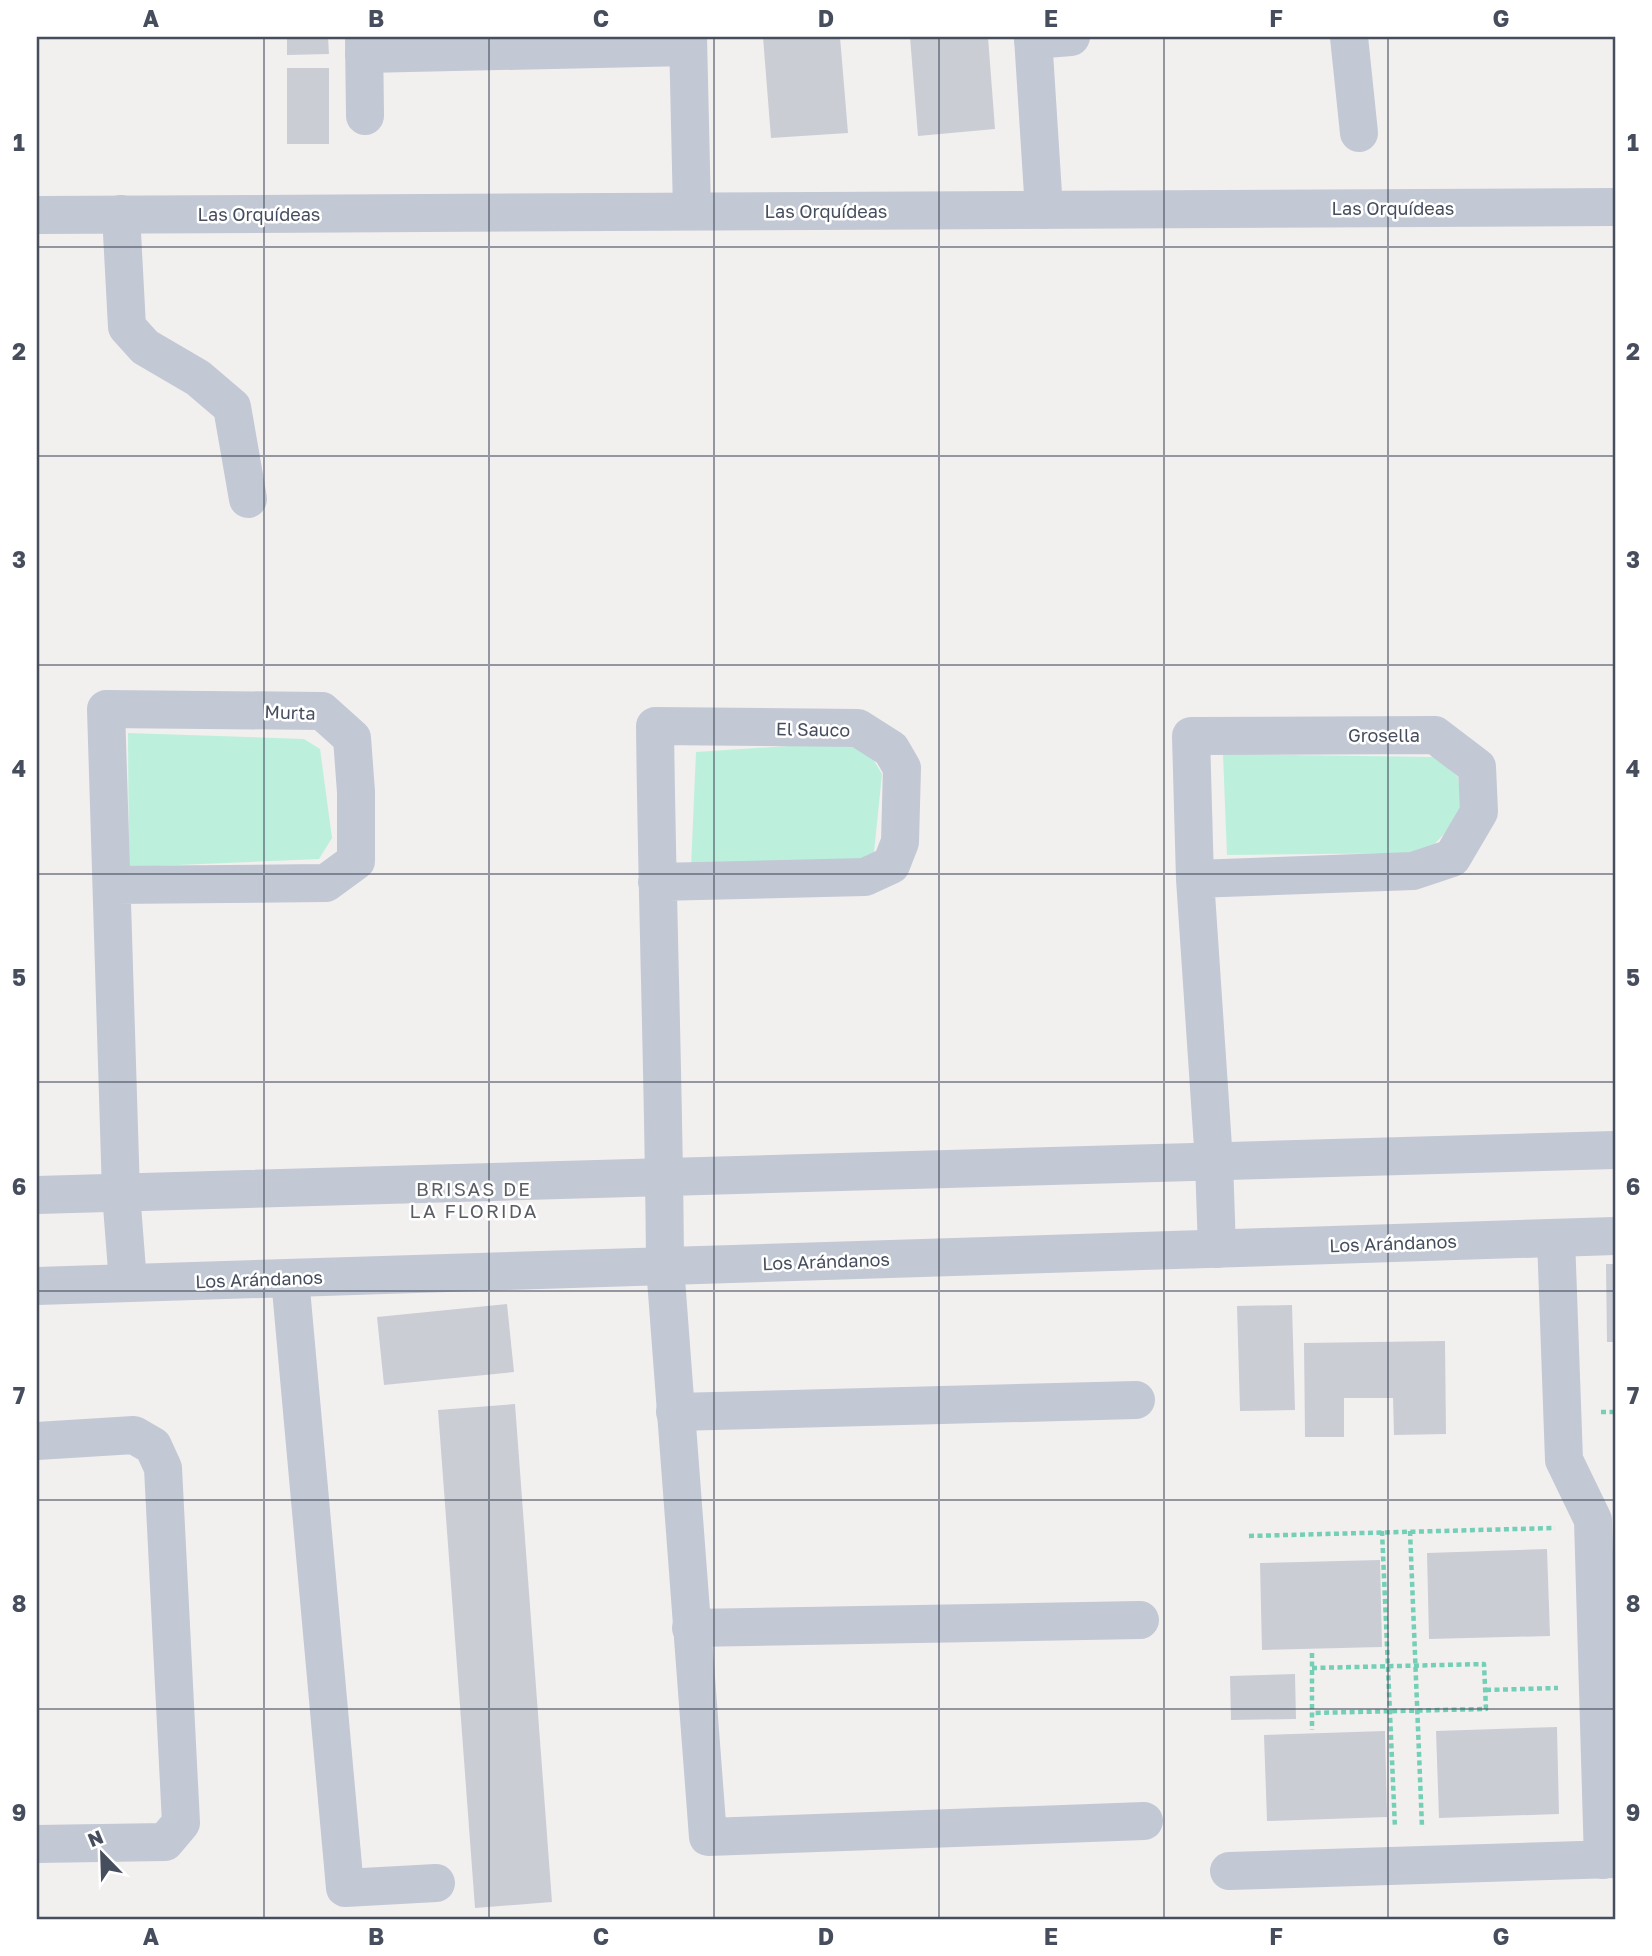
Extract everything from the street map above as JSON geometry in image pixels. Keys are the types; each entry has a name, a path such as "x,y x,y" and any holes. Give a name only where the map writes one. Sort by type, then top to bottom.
{"street":[{"path":"1044,210 1033,38 1071,37"},
{"path":"1349,37 1359,133"},
{"path":"365,117 364,45 688,42 692,211"},
{"name":"Las Orquídeas","path":"37,215 1615,207"},
{"path":"121,214 127,327 145,346 198,378 232,407 248,499"},
{"name":"Murta","path":"113,885 326,883 356,861 356,792 352,738 322,711 106,709 121,1193 128,1283"},
{"name":"El Sauco","path":"657,882 865,877 891,865 900,842 902,768 891,749 858,728 655,726 657,882 665,1266 708,1837 1144,1821"},
{"name":"Grosella","path":"1195,879 1413,872 1452,858 1479,812 1477,767 1435,735 1191,736 1195,879 1214,1162 1217,1249"},
{"path":"37,1195 1615,1150"},
{"name":"Los Arándanos","path":"37,1286 1615,1236"},
{"path":"1229,1871 1609,1860 1598,1686 1593,1520 1564,1460 1556,1238"},
{"path":"290,1278 345,1888 436,1883"},
{"path":"675,1412 1136,1400"},
{"path":"37,1441 134,1435 153,1446 163,1468 181,1823 164,1842 37,1844"},
{"path":"691,1628 1140,1620"}],"path":[{"path":"1249,1536 1530,1527 1593,1529"},
{"path":"1382,1531 1390,1712 1410,1865"},
{"path":"1409,1531 1417,1711 1410,1865"},
{"path":"1312,1653 1312,1730"},
{"path":"1311,1668 1484,1664 1486,1690 1486,1709 1312,1713"},
{"path":"1486,1690 1598,1686"}],"green space":[{"path":"128,733 304,739 320,749 332,838 319,859 129,867"},
{"path":"851,742 869,752 882,774 874,852 858,863 691,868 696,752"},
{"path":"1223,754 1435,757 1458,777 1462,809 1426,853 1227,855"}],"building":[{"path":"287,37 328,37 329,54 287,55"},
{"path":"763,37 840,37 848,133 771,138"},
{"path":"910,37 988,37 995,129 918,136"},
{"path":"287,68 329,68 329,144 287,144"},
{"path":"1606,1264 1615,1264 1615,1342 1607,1342"},
{"path":"507,1304 514,1372 384,1385 377,1317"},
{"path":"1292,1305 1295,1410 1240,1411 1237,1306"},
{"path":"1445,1341 1446,1434 1394,1435 1393,1398 1344,1398 1344,1437 1305,1437 1304,1343"},
{"path":"515,1404 552,1902 475,1908 438,1410"},
{"path":"1547,1549 1550,1636 1429,1639 1427,1553"},
{"path":"1380,1560 1382,1647 1262,1650 1260,1563"},
{"path":"1295,1674 1296,1719 1231,1720 1230,1676"},
{"path":"1557,1727 1559,1814 1439,1818 1436,1731"},
{"path":"1385,1731 1387,1817 1267,1821 1264,1735"}],"district":[{"name":"BRISAS DE LA FLORIDA","path":"474,1199"}]}
